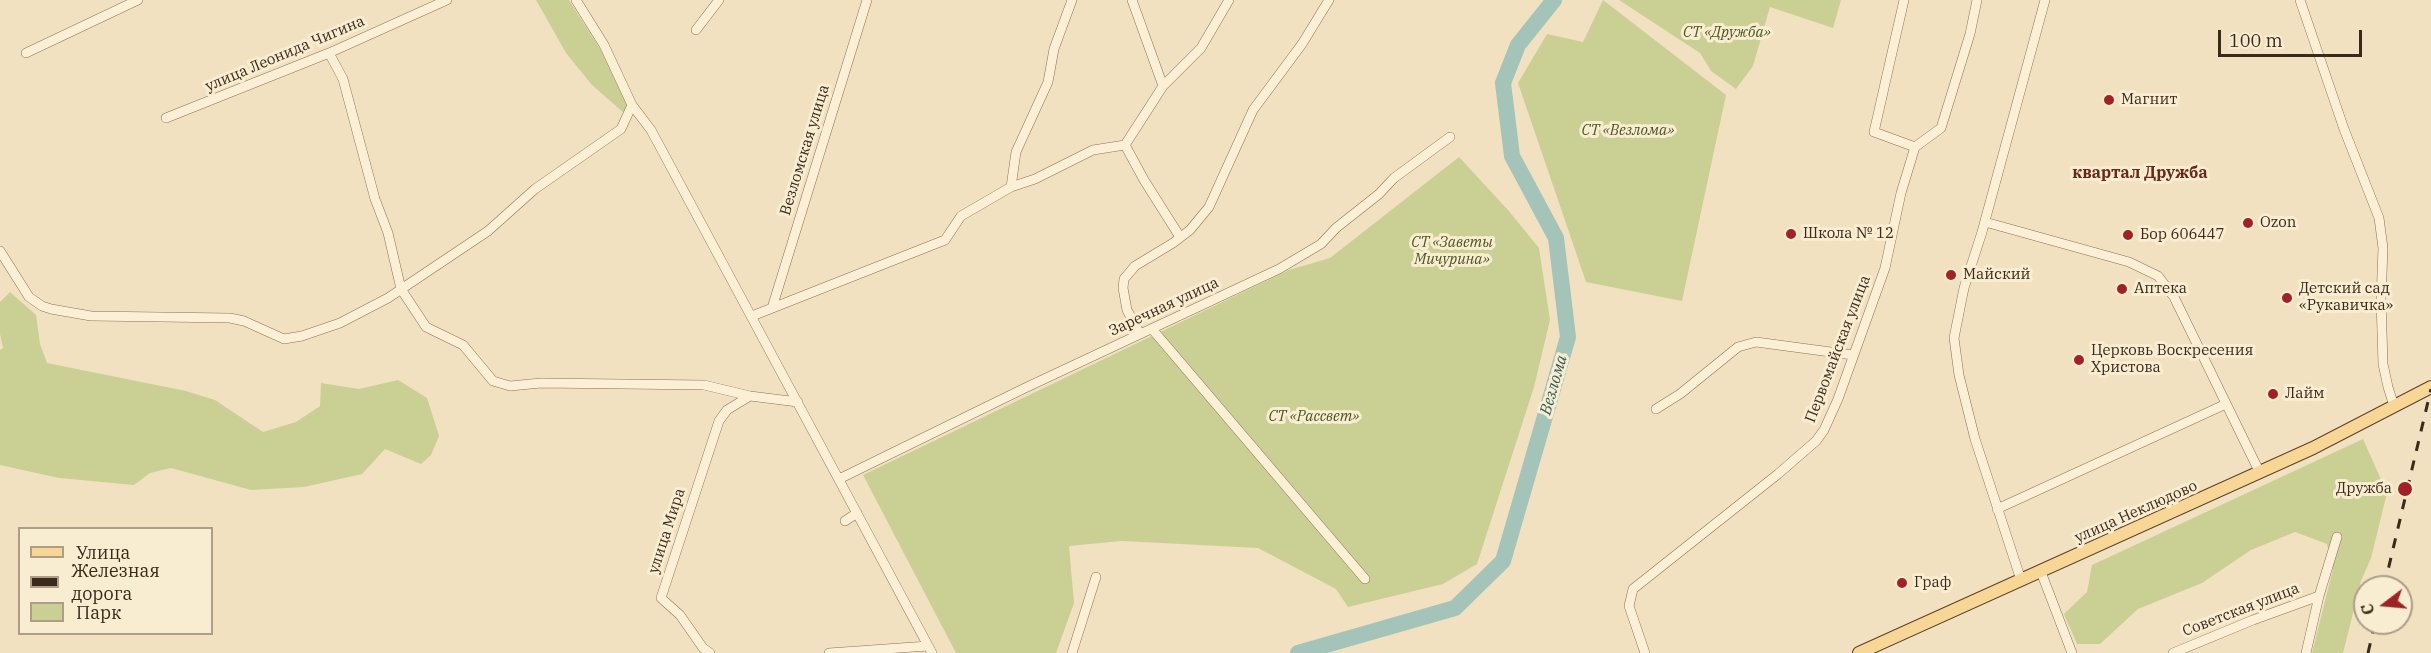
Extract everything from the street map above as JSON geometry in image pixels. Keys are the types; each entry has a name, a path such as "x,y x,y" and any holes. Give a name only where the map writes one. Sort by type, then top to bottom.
{"main road":[{"name":"улица Неклюдово","path":"1859,653 2260,473 2341,435 2426,389"}],"street":[{"path":"26,53 138,0"},
{"name":"улица Леонида Чигина","path":"166,118 329,53 447,0"},
{"path":"576,0 604,45 632,105 651,130 930,650 829,653"},
{"path":"696,30 719,0"},
{"name":"Везломская улица","path":"772,308 867,0"},
{"path":"1011,187 1016,152 1048,82 1054,50 1072,0"},
{"path":"1132,0 1163,86"},
{"path":"752,316 945,240 961,216 1011,187 1035,179 1093,150 1125,145 1163,86 1201,48 1229,0"},
{"path":"1140,334 1127,310 1123,288 1124,279 1135,266 1180,237 1209,207 1253,110 1302,44 1329,0"},
{"path":"1904,0 1874,132 1915,147 1941,128 1970,34 1977,0"},
{"path":"2021,580 1975,439 1954,338 1964,288 1985,222 2045,0"},
{"path":"2300,0 2344,129 2379,218 2383,248 2381,300 2383,364 2394,406"},
{"path":"329,53 343,79 375,199 388,233 401,289 426,327 462,345 493,381 502,385 525,386 541,382 697,385 750,396 798,402"},
{"path":"0,251 29,297 51,309 91,316 230,318 244,321 285,339 302,336 340,323 401,289 488,231 535,189 621,129 632,105"},
{"name":"Заречная улица","path":"839,479 1279,269 1322,244 1336,228 1380,194 1394,178 1450,137"},
{"path":"1125,145 1143,180 1180,237"},
{"name":"Первомайская улица","path":"1645,653 1629,606 1633,589 1816,441 1838,399 1886,268 1900,193 1915,147"},
{"path":"1985,222 2129,262 2158,276 2174,297 2260,473"},
{"path":"1152,329 1365,579"},
{"path":"1656,409 1667,404 1738,347 1756,342 1853,355"},
{"name":"улица Мира","path":"710,653 703,648 680,615 661,598 719,421 727,410 750,396"},
{"path":"1997,509 2226,404"},
{"path":"845,521 857,513"},
{"path":"2306,653 2319,596 2337,537"},
{"path":"2041,572 2072,653"},
{"path":"1072,653 1096,577"},
{"name":"Советская улица","path":"2173,653 2319,596"}],"green space":[{"path":"536,0 569,0 632,105 624,113 592,85 566,53"},
{"name":"СТ «Везлома»","path":"1603,0 1726,95 1682,301 1586,282 1518,83 1547,34 1583,42"},
{"name":"СТ «Дружба»","path":"1619,0 1841,0 1833,28 1770,7 1753,66 1736,89 1711,71 1700,53"},
{"name":"СТ «Рассвет»","path":"1459,157 1508,210 1539,248 1550,320 1534,387 1477,564 1443,584 1348,607 1336,589 1258,548 1122,541 1069,546 1074,603 1056,653 956,653 863,475 1289,270 1330,258"},
{"path":"10,292 36,315 40,344 47,363 186,391 215,400 263,432 296,422 320,406 321,383 359,389 398,380 427,398 439,436 431,455 421,464 385,449 362,474 304,487 251,490 171,468 150,473 134,485 59,478 0,465 0,350 3,348 0,334 0,302"},
{"path":"2363,439 2387,493 2371,558 2364,575 2353,575 2353,613 2343,653 2312,653 2333,569 2327,544 2295,532 2251,550 2202,583 2138,609 2100,644 2077,644 2064,614 2087,592 2092,565"}],"waterway":[{"name":"Везлома","path":"1298,653 1455,608 1503,561 1568,337 1556,238 1512,156 1503,83 1518,45 1554,0"}],"railway":[{"path":"2387,575 2431,389"},
{"path":"2368,653 2372,635"}],"place":[{"name":"Магнит","path":"2109,100"},
{"name":"Ozon","path":"2248,223"},
{"name":"Школа № 12","path":"1791,234"},
{"name":"Бор 606447","path":"2128,235"},
{"name":"Майский","path":"1951,275"},
{"name":"Аптека","path":"2122,289"},
{"name":"Детский сад «Рукавичка»","path":"2287,298"},
{"name":"Церковь Воскресения Христова","path":"2079,360"},
{"name":"Лайм","path":"2273,394"},
{"name":"Дружба","path":"2405,489"},
{"name":"Граф","path":"1902,583"}],"district":[{"name":"квартал Дружба","path":"2140,173"}],"park label":[{"name":"СТ «Заветы Мичурина»","path":"1452,252"}]}
